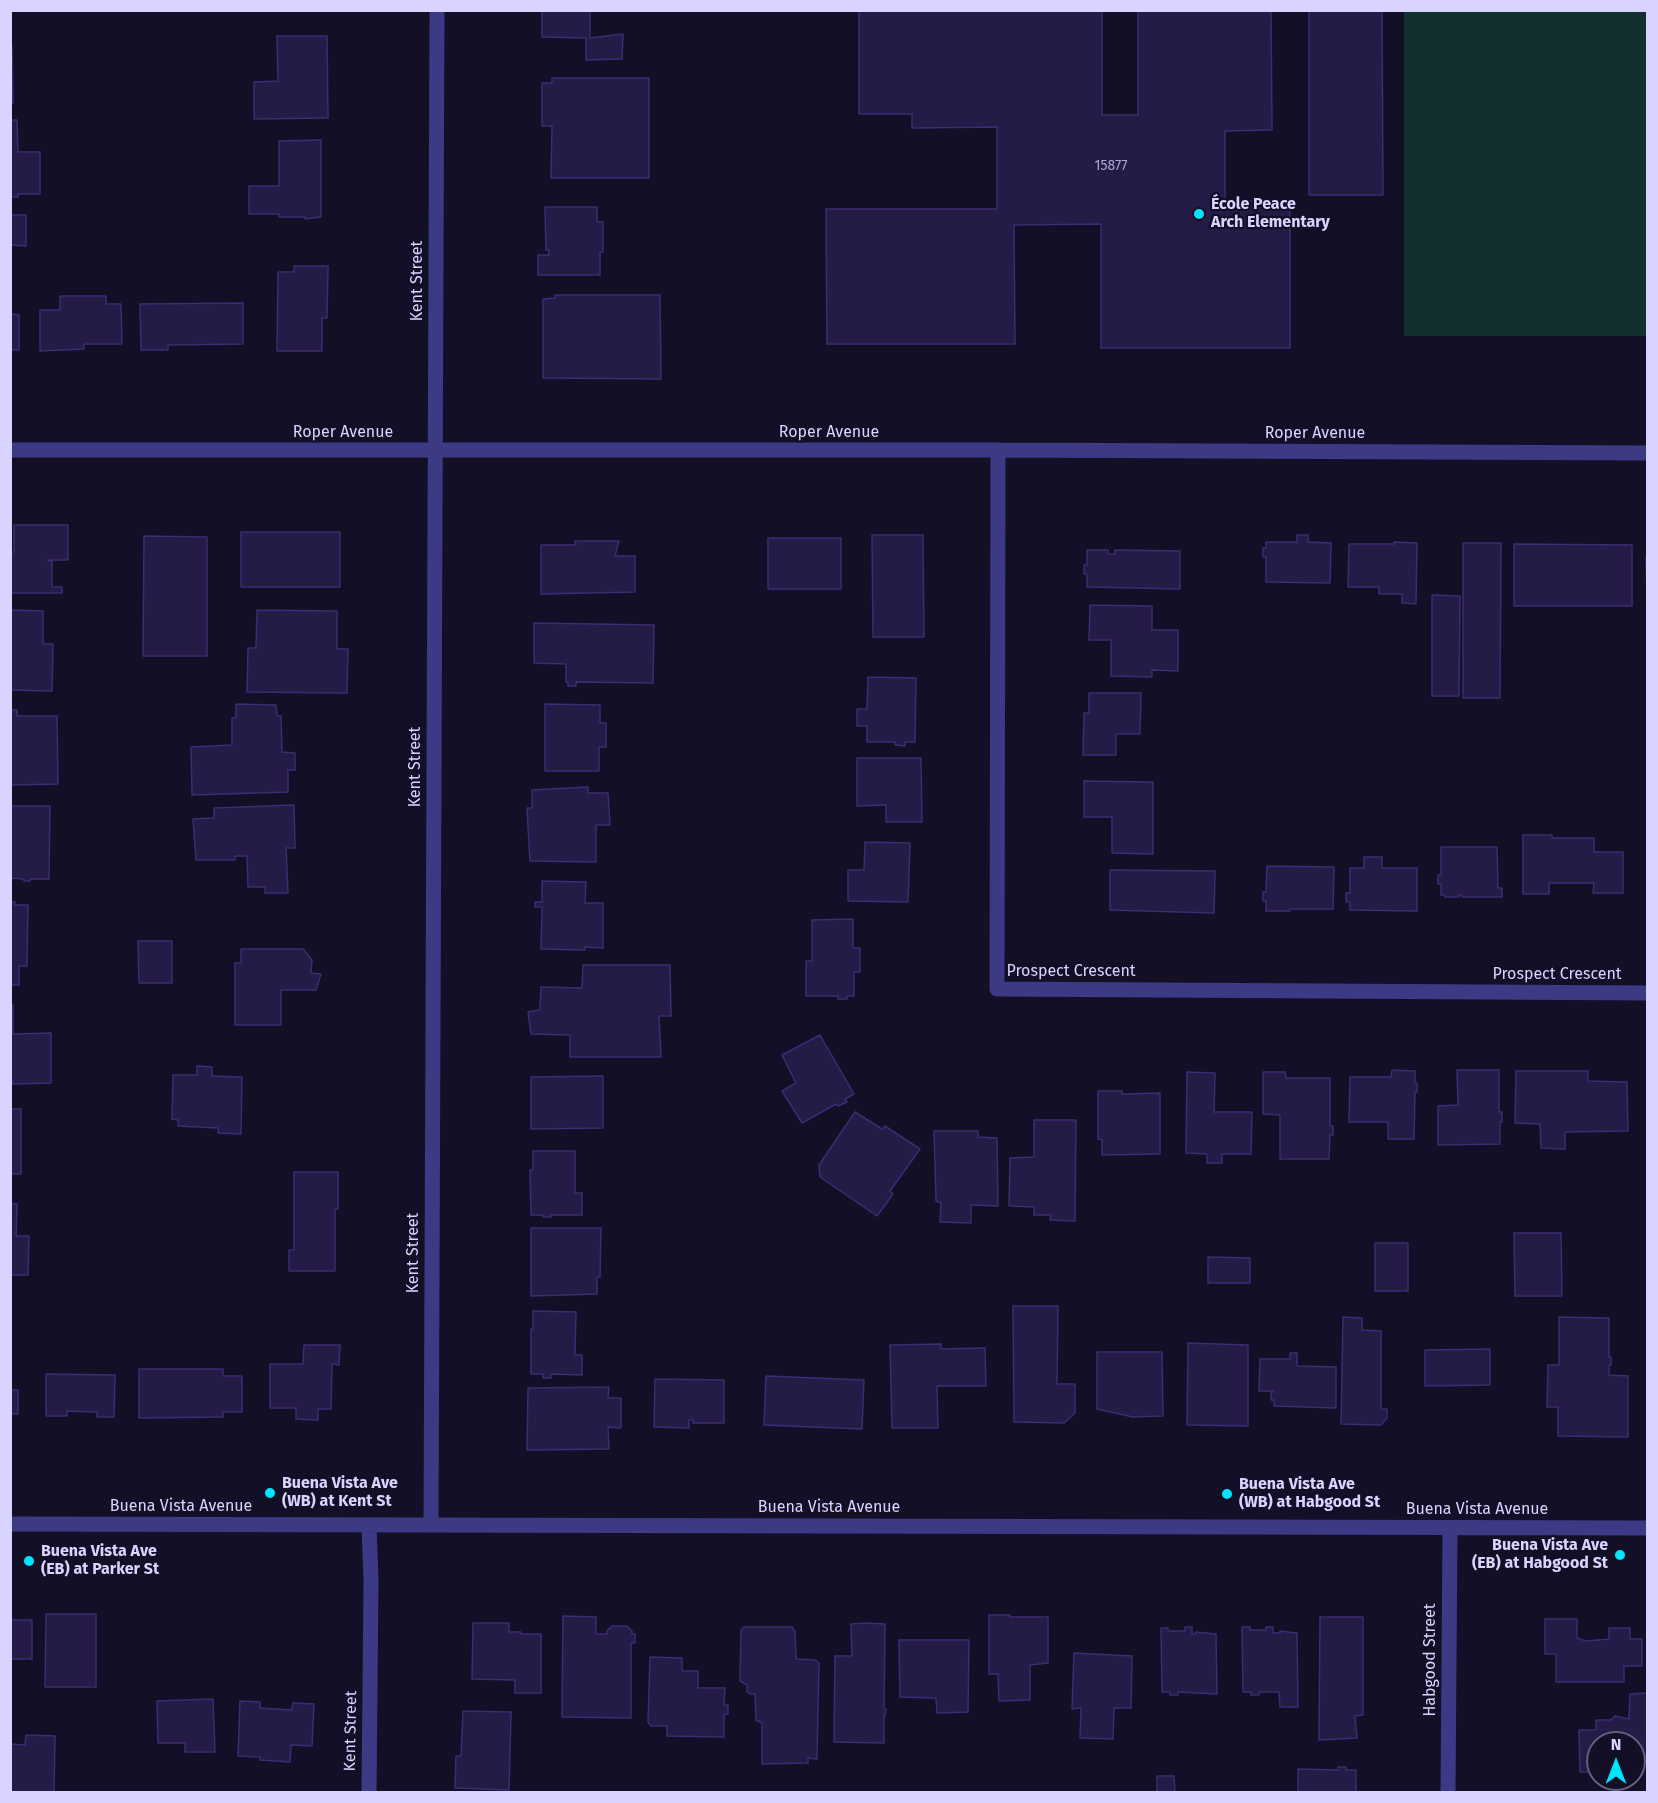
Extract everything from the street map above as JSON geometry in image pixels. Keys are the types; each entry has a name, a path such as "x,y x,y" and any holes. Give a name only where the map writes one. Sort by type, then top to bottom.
{"street":[{"name":"Kent Street","path":"431,1524 436,10"},
{"name":"Roper Avenue","path":"10,450 998,450 1647,453"},
{"name":"Prospect Crescent","path":"998,450 997,989 1647,993"},
{"name":"Buena Vista Avenue","path":"10,1524 1647,1528"},
{"name":"Kent Street","path":"369,1526 371,1580 369,1792"},
{"name":"Habgood Street","path":"1448,1792 1450,1529"}],"green space":[{"path":"1404,11 1647,11 1647,336 1404,336"}],"building":[{"path":"542,10 590,10 590,38 623,34 622,59 586,60 586,38 542,37"},
{"path":"859,10 1102,10 1102,115 1138,115 1138,10 1271,10 1272,130 1225,131 1225,201 1290,201 1290,348 1101,348 1101,224 1014,225 1015,344 827,344 826,209 997,209 997,127 912,128 912,114 859,114"},
{"path":"1309,10 1382,10 1383,195 1309,195"},
{"path":"277,36 327,36 328,118 254,119 254,82 278,81"},
{"path":"10,47 12,47 13,103 10,103"},
{"path":"552,78 649,78 649,178 551,178 552,126 542,126 542,83 552,83"},
{"path":"10,120 17,120 18,152 40,152 40,194 18,194 18,197 10,197"},
{"path":"321,140 321,217 305,219 305,217 279,217 279,214 249,214 249,186 279,186 279,141"},
{"path":"545,207 597,207 597,222 603,222 600,275 538,275 538,255 549,255 549,250 546,250"},
{"path":"10,215 26,215 26,246 10,245"},
{"path":"294,266 328,266 327,318 322,318 322,351 277,351 278,272 294,272"},
{"path":"555,295 660,295 661,379 543,378 543,299 555,298"},
{"path":"60,296 106,296 106,304 121,304 122,344 84,344 84,349 40,351 40,310 60,310"},
{"path":"243,303 243,344 168,345 168,350 141,350 140,304"},
{"path":"10,314 19,315 19,350 10,350"},
{"path":"14,525 68,525 68,560 48,560 52,561 52,587 62,587 62,593 10,593 10,552 14,552"},
{"path":"241,532 340,532 340,587 241,587"},
{"path":"872,535 923,535 924,637 873,637"},
{"path":"1297,535 1308,535 1308,542 1331,543 1330,583 1266,582 1266,557 1263,557 1263,548 1266,548 1266,542 1297,542"},
{"path":"144,536 207,537 207,656 143,656"},
{"path":"768,538 841,538 841,589 768,589"},
{"path":"575,541 619,541 615,556 635,556 635,592 541,594 541,545 576,545"},
{"path":"1394,542 1417,543 1416,604 1402,603 1402,594 1379,594 1379,587 1348,587 1349,544 1394,544"},
{"path":"1463,543 1501,543 1500,698 1463,698"},
{"path":"1514,544 1632,545 1632,606 1514,606"},
{"path":"1087,550 1108,550 1108,554 1115,554 1115,550 1180,551 1180,589 1087,587 1084,565 1087,565"},
{"path":"1646,558 1648,558 1648,599 1647,599"},
{"path":"1432,595 1460,596 1459,696 1432,696"},
{"path":"1090,605 1152,606 1152,630 1178,630 1178,671 1152,670 1152,677 1111,676 1111,640 1089,640"},
{"path":"11,610 43,611 43,644 53,644 52,691 10,690"},
{"path":"257,610 337,611 337,649 348,649 347,693 247,692 248,648 256,648"},
{"path":"534,623 654,625 653,683 576,682 576,686 568,686 566,664 534,663"},
{"path":"868,677 916,678 915,742 905,742 905,746 895,745 895,742 867,742 867,726 857,726 857,709 867,709"},
{"path":"1089,693 1141,693 1140,734 1116,734 1116,755 1083,755 1084,713 1089,713"},
{"path":"236,704 276,705 277,716 281,716 282,752 295,753 295,770 288,770 288,792 192,795 191,747 232,745 232,718 236,718"},
{"path":"545,704 600,705 600,723 606,723 606,747 599,747 599,771 545,771"},
{"path":"10,710 17,710 17,716 57,716 58,784 10,785"},
{"path":"857,758 921,758 922,822 886,822 886,805 857,806"},
{"path":"1084,781 1153,782 1153,854 1112,853 1112,817 1084,817"},
{"path":"588,787 588,793 608,793 610,825 596,825 596,862 530,861 527,808 532,808 532,790"},
{"path":"294,805 295,848 286,848 288,893 265,893 265,887 248,887 247,856 235,856 235,860 196,860 193,819 214,818 214,808"},
{"path":"10,806 50,806 49,879 24,881 24,879 10,878"},
{"path":"1523,835 1594,838 1594,852 1623,852 1623,893 1593,893 1594,883 1549,883 1549,894 1523,894"},
{"path":"865,842 910,843 908,902 848,901 848,870 864,870"},
{"path":"1441,847 1497,847 1498,888 1502,888 1502,897 1462,897 1459,895 1459,897 1445,897 1441,895 1438,875 1441,875"},
{"path":"1364,857 1382,857 1382,868 1417,868 1417,911 1350,910 1350,902 1346,902 1346,893 1350,893 1350,868 1364,868"},
{"path":"1267,866 1334,867 1333,909 1266,911 1263,892 1266,892"},
{"path":"1110,870 1215,871 1214,913 1110,910"},
{"path":"542,881 586,882 585,903 603,903 603,948 541,949 542,907 535,907 535,902 542,902"},
{"path":"10,902 15,902 15,905 28,905 27,966 19,966 19,985 10,985"},
{"path":"853,919 853,948 860,948 860,972 854,972 854,996 838,999 838,996 806,996 806,961 812,961 812,920"},
{"path":"138,941 172,941 172,983 139,983"},
{"path":"241,949 303,949 312,960 311,973 321,974 316,990 281,990 281,1025 235,1025 235,963 241,963"},
{"path":"583,965 670,965 671,1016 659,1016 661,1057 570,1057 570,1035 531,1034 528,1012 540,1010 541,987 582,988"},
{"path":"10,1005 13,1005 13,1034 51,1033 51,1083 13,1084 13,1081 10,1081"},
{"path":"820,1035 854,1094 845,1099 847,1102 838,1106 836,1104 802,1123 782,1091 796,1083 782,1055"},
{"path":"197,1066 212,1067 212,1076 242,1077 241,1134 218,1133 218,1128 178,1126 178,1120 172,1119 173,1075 197,1075"},
{"path":"1392,1070 1415,1071 1417,1092 1415,1092 1414,1139 1388,1139 1388,1122 1349,1122 1350,1077 1391,1077"},
{"path":"1457,1070 1499,1070 1499,1112 1502,1112 1500,1144 1438,1145 1438,1106 1458,1105"},
{"path":"1516,1071 1588,1071 1588,1081 1627,1082 1628,1131 1565,1132 1565,1149 1541,1148 1540,1124 1515,1123"},
{"path":"1187,1072 1215,1073 1214,1112 1252,1112 1251,1154 1222,1154 1222,1163 1207,1163 1207,1154 1186,1153"},
{"path":"1263,1072 1285,1072 1286,1078 1330,1078 1330,1126 1333,1126 1333,1135 1330,1135 1329,1159 1280,1159 1280,1115 1263,1114"},
{"path":"603,1076 603,1128 531,1129 531,1077"},
{"path":"1098,1091 1122,1091 1122,1094 1160,1093 1160,1154 1102,1155 1102,1140 1098,1139"},
{"path":"10,1109 21,1109 21,1174 10,1174"},
{"path":"855,1112 882,1129 885,1126 920,1149 890,1191 893,1194 877,1216 820,1177 819,1165"},
{"path":"1034,1120 1076,1120 1075,1221 1050,1220 1051,1215 1034,1215 1034,1207 1009,1206 1010,1158 1034,1157"},
{"path":"934,1131 978,1131 978,1137 997,1138 998,1206 971,1205 971,1223 940,1222 941,1203 936,1201"},
{"path":"533,1151 575,1151 575,1193 582,1193 582,1215 543,1217 543,1215 531,1215 530,1170 533,1170"},
{"path":"294,1172 338,1172 338,1209 335,1209 335,1271 289,1271 289,1250 294,1250"},
{"path":"10,1204 17,1204 16,1236 29,1236 28,1275 10,1275"},
{"path":"531,1228 601,1228 600,1277 597,1277 597,1294 531,1296"},
{"path":"1514,1233 1561,1233 1562,1296 1515,1296"},
{"path":"1375,1243 1408,1243 1408,1291 1375,1291"},
{"path":"1208,1257 1250,1258 1250,1283 1208,1283"},
{"path":"1013,1306 1058,1306 1057,1384 1075,1384 1075,1413 1064,1423 1014,1422"},
{"path":"533,1311 576,1312 575,1355 582,1355 582,1375 551,1374 551,1378 543,1378 543,1374 531,1374"},
{"path":"1343,1317 1362,1318 1362,1330 1381,1331 1381,1409 1387,1409 1387,1418 1381,1425 1341,1424"},
{"path":"1559,1317 1609,1318 1611,1365 1609,1365 1609,1375 1628,1376 1628,1437 1558,1436 1558,1407 1547,1407 1548,1365 1559,1365"},
{"path":"1188,1343 1248,1345 1248,1426 1187,1425"},
{"path":"941,1344 941,1349 985,1348 986,1386 937,1386 938,1428 892,1428 890,1345"},
{"path":"304,1345 340,1345 339,1365 332,1364 331,1409 318,1409 318,1420 296,1419 296,1408 270,1408 270,1364 303,1364"},
{"path":"1490,1349 1490,1385 1425,1386 1425,1350"},
{"path":"1097,1352 1162,1352 1163,1416 1133,1417 1097,1409"},
{"path":"1290,1353 1297,1353 1297,1366 1336,1367 1336,1408 1274,1406 1271,1392 1274,1391 1259,1391 1260,1359 1290,1359"},
{"path":"139,1369 223,1369 223,1376 242,1376 242,1412 223,1412 223,1417 139,1418"},
{"path":"46,1374 115,1375 114,1417 97,1417 97,1412 67,1411 67,1416 46,1416"},
{"path":"766,1376 864,1380 862,1429 764,1425"},
{"path":"655,1379 724,1380 724,1423 693,1423 693,1420 689,1420 689,1428 654,1427"},
{"path":"609,1387 608,1398 621,1398 621,1428 608,1427 609,1449 527,1450 528,1388"},
{"path":"10,1390 18,1390 18,1414 10,1414"},
{"path":"46,1614 96,1614 96,1687 45,1687"},
{"path":"989,1615 1048,1617 1048,1663 1030,1665 1030,1700 999,1701 998,1674 989,1674"},
{"path":"563,1616 596,1617 596,1634 607,1634 612,1626 627,1626 632,1634 635,1634 635,1643 631,1643 631,1718 562,1717"},
{"path":"1320,1617 1363,1617 1363,1715 1355,1716 1357,1738 1319,1740"},
{"path":"1545,1619 1577,1619 1577,1638 1586,1641 1609,1639 1609,1628 1630,1628 1630,1639 1642,1639 1642,1666 1624,1666 1624,1682 1556,1682 1556,1654 1545,1654"},
{"path":"10,1620 32,1620 32,1659 10,1659"},
{"path":"473,1623 509,1623 509,1632 541,1634 541,1693 515,1693 515,1680 472,1679"},
{"path":"851,1624 885,1624 884,1743 834,1742 835,1656 852,1656"},
{"path":"744,1627 792,1627 795,1631 796,1659 815,1660 819,1663 817,1759 808,1758 808,1763 762,1764 762,1723 756,1720 755,1694 750,1694 747,1691 747,1685 740,1681 741,1630"},
{"path":"1185,1627 1192,1627 1192,1634 1196,1632 1216,1634 1217,1694 1178,1692 1178,1695 1170,1695 1170,1692 1162,1692 1161,1628 1168,1628 1168,1631 1185,1631"},
{"path":"1242,1627 1250,1627 1250,1630 1266,1630 1266,1627 1273,1627 1273,1633 1280,1633 1280,1631 1297,1633 1298,1707 1280,1707 1279,1692 1259,1692 1259,1695 1251,1695 1251,1692 1243,1692"},
{"path":"899,1640 969,1640 968,1712 937,1713 936,1698 900,1697"},
{"path":"1074,1653 1132,1656 1131,1708 1114,1708 1113,1739 1080,1738 1081,1708 1072,1709"},
{"path":"650,1657 682,1658 682,1671 698,1671 698,1688 725,1688 724,1705 728,1705 728,1714 724,1714 724,1737 667,1736 667,1726 651,1726 648,1722"},
{"path":"1648,1693 1648,1758 1646,1758 1646,1731 1586,1731 1586,1772 1580,1772 1579,1730 1596,1730 1596,1720 1611,1720 1615,1716 1629,1719 1630,1694"},
{"path":"213,1699 215,1752 185,1752 185,1743 158,1743 157,1701"},
{"path":"240,1701 260,1702 260,1708 292,1710 293,1703 314,1704 312,1746 291,1745 290,1762 238,1756"},
{"path":"463,1711 511,1712 509,1790 455,1788 456,1756 461,1756"},
{"path":"26,1735 55,1736 54,1792 10,1792 10,1744 25,1745"},
{"path":"1338,1767 1356,1770 1356,1792 1298,1792 1298,1769 1338,1770"},
{"path":"1157,1776 1174,1776 1175,1792 1157,1792"}],"place":[{"name":"École Peace Arch Elementary","path":"1199,214"},
{"name":"Buena Vista Ave (WB) at Kent St","path":"270,1493"},
{"name":"Buena Vista Ave (WB) at Habgood St","path":"1227,1494"},
{"name":"Buena Vista Ave (EB) at Habgood St","path":"1620,1555"},
{"name":"Buena Vista Ave (EB) at Parker St","path":"29,1561"}]}
